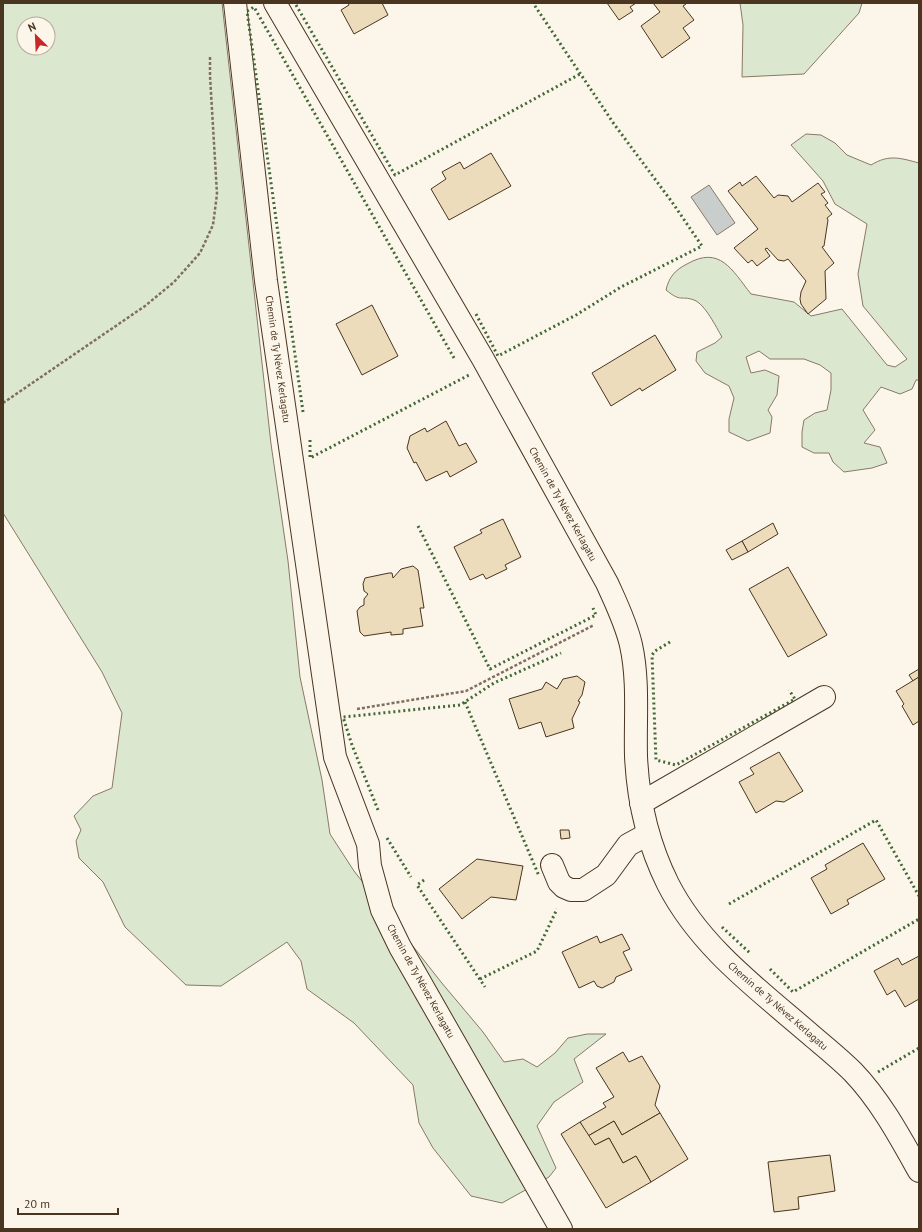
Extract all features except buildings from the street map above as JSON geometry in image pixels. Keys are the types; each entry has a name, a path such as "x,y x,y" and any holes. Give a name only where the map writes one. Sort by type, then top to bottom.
{"street":[{"name":"Chemin de Ty Névez Kerlagatu","path":"235,3 266,281 328,714 336,757 368,844 370,866 382,910 400,947 561,1229"},
{"name":"Chemin de Ty Névez Kerlagatu","path":"276,3 483,358 607,583 620,612 631,646 634,669 637,765 641,804 654,854 668,885 696,929 728,962 853,1071 867,1087 919,1171"},
{"path":"641,804 824,697"},
{"path":"552,865 559,882 564,888 571,890 583,890 606,875 628,845 648,834"}],"path":[{"path":"3,403 145,306 174,282 200,253 213,225 217,194 210,76 210,50"},
{"path":"328,714 466,691 620,612"}],"green space":[{"path":"3,3 222,3 271,444 288,561 300,677 322,780 330,834 354,871 441,982 483,1032 504,1062 523,1059 537,1067 555,1053 568,1038 587,1034 606,1034 574,1059 583,1082 554,1102 537,1126 556,1168 549,1177 502,1203 471,1196 433,1148 419,1123 413,1085 354,1023 307,989 301,961 287,942 221,986 186,985 125,927 103,882 79,858 76,841 81,830 74,816 93,796 112,788 122,713 102,672 3,513"},
{"path":"740,3 862,3 859,13 804,74 742,77 743,25"},
{"path":"806,134 821,135 835,143 847,155 871,165 883,159 889,158 919,163 919,380 916,380 912,389 900,394 881,387 863,410 875,430 864,443 880,447 887,463 872,468 844,472 833,462 829,453 814,453 802,447 804,420 815,413 827,410 831,390 831,373 820,365 804,359 770,359 759,351 746,357 751,373 765,370 779,376 777,395 768,410 772,417 770,433 748,441 729,432 729,419 734,398 729,386 705,373 696,361 697,352 715,343 722,337 710,316 698,302 678,298 666,290 671,278 676,271 683,266 698,259 708,257 717,259 731,269 751,294 794,302 811,316 842,309 887,365 895,367 907,359 863,306 858,274 867,224 835,204 823,181 791,145"}],"shaded area":[{"path":"709,185 735,223 717,235 691,197"}],"hedge":[{"path":"476,314 498,356 576,315 621,287 702,246 672,202 614,124 533,3"},
{"path":"296,5 395,175 580,74"},
{"path":"303,412 247,11 254,7 454,358"},
{"path":"310,440 310,458 469,375"},
{"path":"418,526 490,669 596,615 593,608"},
{"path":"670,642 655,651 652,655 656,760 676,765 795,699 789,690"},
{"path":"378,810 352,745 343,717 460,705 494,683 561,653"},
{"path":"465,702 539,876"},
{"path":"729,904 876,820 919,896"},
{"path":"387,838 411,877"},
{"path":"424,880 417,885 485,987"},
{"path":"480,979 537,951 557,909"},
{"path":"770,969 793,992 919,919"},
{"path":"722,927 751,954"},
{"path":"878,1072 919,1048"}]}
